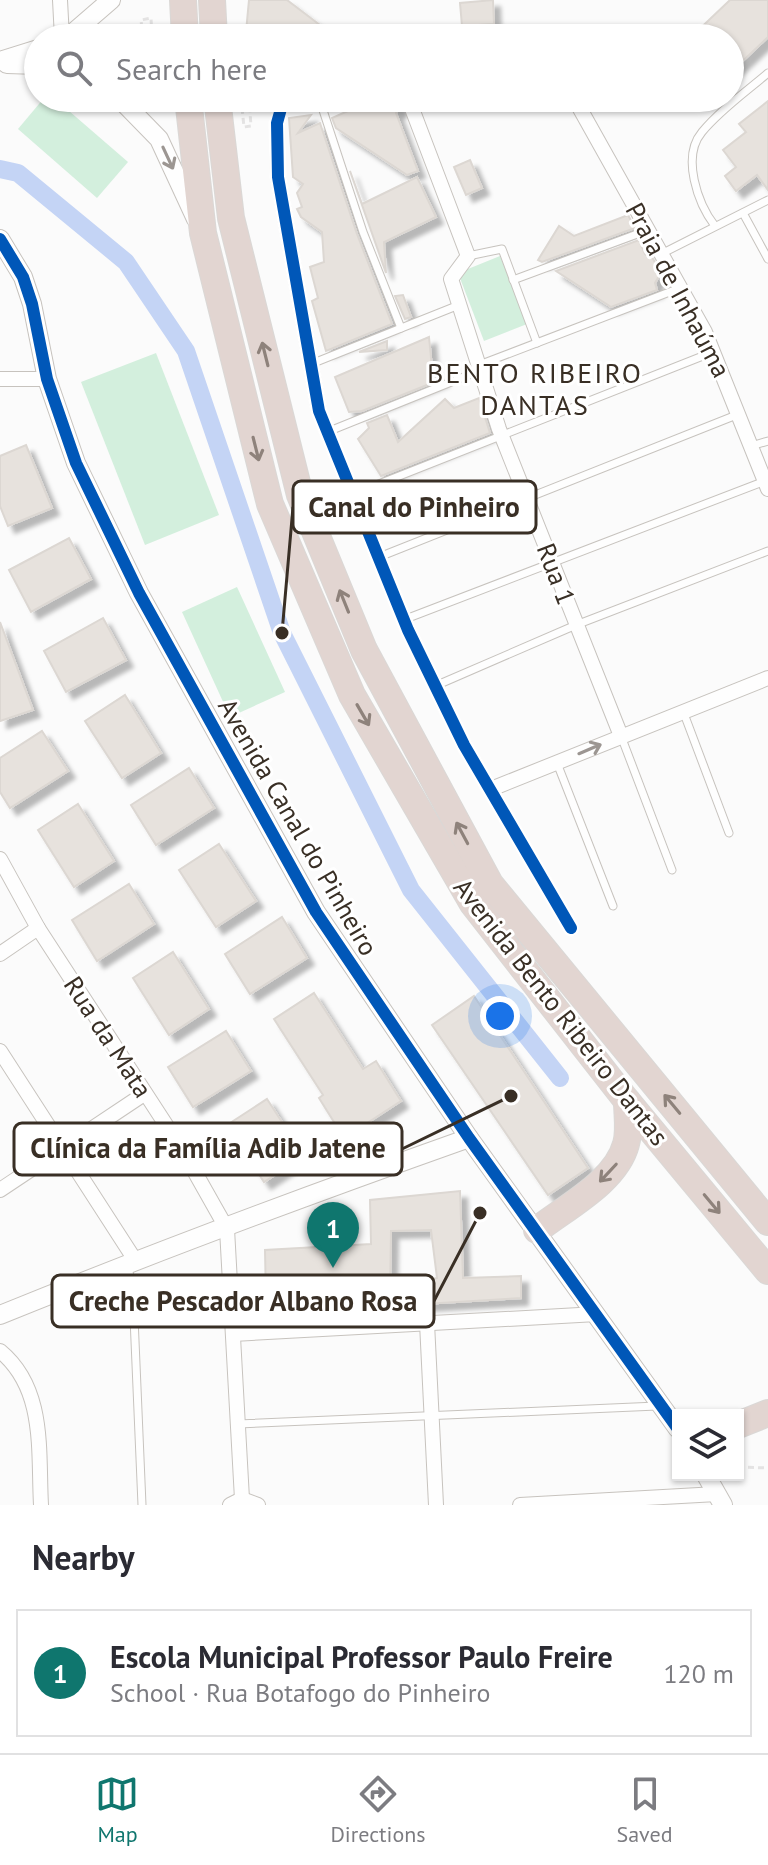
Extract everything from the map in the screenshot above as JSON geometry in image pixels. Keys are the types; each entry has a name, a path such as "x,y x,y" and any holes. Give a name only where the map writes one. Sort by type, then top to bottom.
{"highway":[{"path":"183,0 184,24"},
{"name":"Avenida Bento Ribeiro Dantas","path":"190,112 203,233 274,518 339,668 473,904 627,1101 768,1271"},
{"name":"Avenida Bento Ribeiro Dantas","path":"219,112 231,218 300,495 364,650 498,894 768,1222"},
{"path":"537,1230 600,1182 618,1162 628,1136 627,1101"},
{"path":"722,1164 768,1198"},
{"path":"744,1423 768,1413"}],"street":[{"path":"60,0 63,24"},
{"path":"81,24 111,0"},
{"path":"212,5 222,24"},
{"path":"0,62 24,54"},
{"path":"0,62 24,64"},
{"path":"133,112 159,139 203,233"},
{"path":"280,112 277,123 278,177 311,364 327,432 403,620 464,745 571,928"},
{"path":"413,112 468,256"},
{"name":"Praia de Inhaúma","path":"582,112 713,352 766,485"},
{"name":"Avenida Canal do Pinheiro","path":"0,239 23,277 32,304 47,379 76,463 139,593 301,886 469,1138 672,1420"},
{"name":"Rua 1","path":"468,256 451,279 459,305 502,436 621,736"},
{"path":"0,379 47,379"},
{"path":"491,789 768,678"},
{"name":"Rua da Mata","path":"0,859 38,928 216,1205 227,1229 238,1424 236,1502"},
{"path":"0,954 38,928"},
{"path":"0,1051 131,1262"},
{"path":"0,1190 144,1094"},
{"path":"0,1315 131,1262 227,1229 264,1210 469,1138"},
{"path":"233,1334 597,1314"},
{"path":"427,1323 436,1505"},
{"path":"0,1351 23,1375 32,1395 37,1426 41,1505"},
{"path":"520,1505 720,1500 709,1481"},
{"path":"236,1502 258,1505"}],"lane":[{"path":"744,94 768,73"},
{"path":"324,112 363,232 401,328"},
{"path":"715,226 705,214 695,181 693,159 700,133 724,112"},
{"path":"661,254 768,200"},
{"path":"743,213 768,259"},
{"path":"513,280 648,230"},
{"path":"468,256 502,249 537,343"},
{"path":"327,432 537,343 680,288"},
{"path":"311,364 459,305"},
{"path":"351,495 713,352"},
{"path":"377,558 739,414"},
{"path":"751,446 768,441"},
{"path":"403,620 551,562 766,485"},
{"path":"435,686 576,625 768,551"},
{"path":"683,711 729,833"},
{"path":"621,736 672,870"},
{"path":"557,763 613,906"},
{"path":"131,1262 142,1505"},
{"path":"238,1424 663,1406"}],"path":[{"path":"141,24 141,20 151,18 151,24"},
{"path":"242,112 244,127 251,126 250,112"},
{"path":"744,1467 768,1468"}],"green space":[{"path":"32,112 70,112 128,162 97,198 18,129"},
{"path":"500,256 527,324 484,341 458,273"},
{"path":"156,353 219,515 145,545 81,382"},
{"path":"237,587 285,692 230,717 182,612"}],"building":[{"path":"249,0 287,0 319,24 247,24"},
{"path":"493,0 494,24 462,24 460,3"},
{"path":"730,0 768,0 768,37 744,60 744,24 705,24"},
{"path":"768,101 768,190 757,175 736,191 725,176 736,167 723,150 746,132 739,124"},
{"path":"346,112 397,112 418,171 407,175 336,128 332,118"},
{"path":"311,115 298,133 320,123 357,234 392,324 326,351 312,301 318,298 310,267 324,262 322,232 301,217 297,209 302,207 297,193 303,184 293,177 289,118"},
{"path":"470,160 482,188 466,195 454,167"},
{"path":"350,171 362,204 417,177 436,217 384,242 386,273"},
{"path":"628,215 635,228 542,262 538,260 559,226 574,236"},
{"path":"639,240 645,254 653,259 661,273 655,283 657,290 611,307 556,271"},
{"path":"403,295 411,317 405,319 395,296"},
{"path":"429,337 432,368 442,379 362,411 349,412 335,377"},
{"path":"387,341 387,350 359,352"},
{"path":"479,398 490,433 381,476 358,439 369,428 367,423 387,415 398,442 445,399 454,408"},
{"path":"26,445 52,508 8,526 0,506 0,456"},
{"path":"69,538 91,579 31,612 9,570"},
{"path":"103,618 126,660 66,692 44,651"},
{"path":"0,622 33,710 0,721"},
{"path":"125,695 161,753 122,778 85,721"},
{"path":"42,731 68,771 10,808 0,792 0,758"},
{"path":"189,768 214,808 156,845 131,805"},
{"path":"78,804 114,861 74,887 38,830"},
{"path":"219,844 256,901 216,927 179,870"},
{"path":"129,884 154,924 97,961 72,920"},
{"path":"282,917 307,958 250,994 225,954"},
{"path":"173,952 209,1009 169,1035 133,978"},
{"path":"314,993 363,1069 376,1061 401,1101 344,1138 319,1098 323,1095 274,1019"},
{"path":"474,996 588,1168 548,1195 432,1025"},
{"path":"226,1031 251,1071 193,1107 168,1067"},
{"path":"267,1099 304,1156 264,1182 227,1125"},
{"path":"460,1191 463,1278 521,1276 521,1298 424,1304 422,1281 437,1278 431,1230 391,1231 390,1295 266,1299 265,1250 371,1244 370,1200"}],"waterway":[{"path":"0,169 18,173 126,262 186,351 282,633 411,890 560,1078"}],"cycle path":[{"path":"280,112 277,123 278,177 319,411 408,630 464,745 571,928"},
{"path":"0,239 23,277 32,304 47,379 76,463 139,593 316,912 469,1138 672,1421"}],"place":[{"name":"Canal do Pinheiro","path":"282,633"},
{"name":"Clínica da Família Adib Jatene","path":"511,1096"},
{"name":"Creche Pescador Albano Rosa","path":"480,1213"},
{"name":"Escola Municipal Professor Paulo Freire","path":"333,1268"}],"district":[{"name":"BENTO RIBEIRO DANTAS","path":"535,389"}]}
